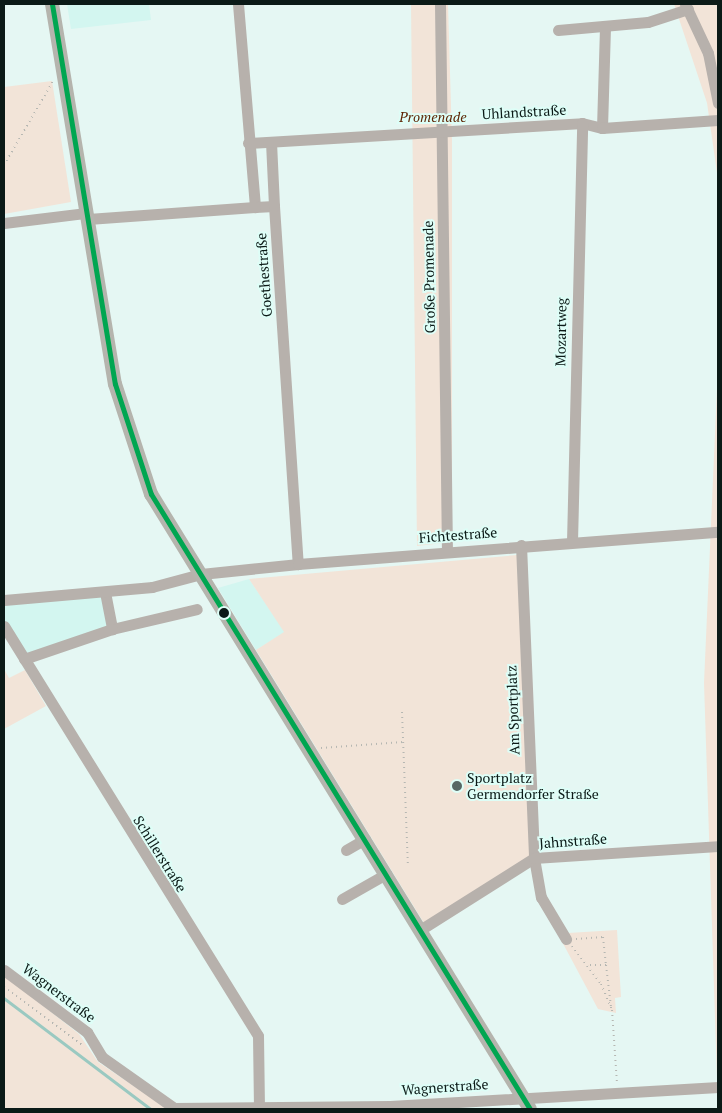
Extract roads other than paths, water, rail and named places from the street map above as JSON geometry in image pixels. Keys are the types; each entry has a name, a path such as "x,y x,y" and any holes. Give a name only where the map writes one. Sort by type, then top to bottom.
{"main road":[{"path":"52,4 87,216 125,420 151,494 527,1103"}],"street":[{"path":"238,4 248,143 255,207"},
{"name":"Große Promenade","path":"440,4 447,550"},
{"path":"558,30 648,22 687,7 708,53 718,102"},
{"path":"602,128 605,26"},
{"name":"Uhlandstraße","path":"248,143 582,123 602,128 718,120"},
{"name":"Mozartweg","path":"572,542 582,123"},
{"path":"4,223 87,216 274,206 271,142"},
{"name":"Goethestraße","path":"274,206 298,564"},
{"name":"Fichtestraße","path":"4,600 105,592 201,574 298,564 447,550 718,532"},
{"name":"Am Sportplatz","path":"521,545 534,858 541,897 566,939"},
{"path":"105,592 112,629"},
{"path":"24,659 112,629 197,608"},
{"name":"Schillerstraße","path":"4,626 258,1036 260,1106"},
{"path":"346,850 365,839"},
{"name":"Jahnstraße","path":"420,930 534,858 718,846"},
{"path":"342,900 386,874"},
{"name":"Wagnerstraße","path":"4,970 87,1032 102,1057 174,1108 260,1106 278,1108 390,1108 527,1103 617,1092 718,1087"}],"waterway":[{"path":"4,998 151,1109"}],"place":[{"name":"Sportplatz Germendorfer Straße","path":"457,786"}],"park label":[{"name":"Promenade","path":"433,117"}]}
